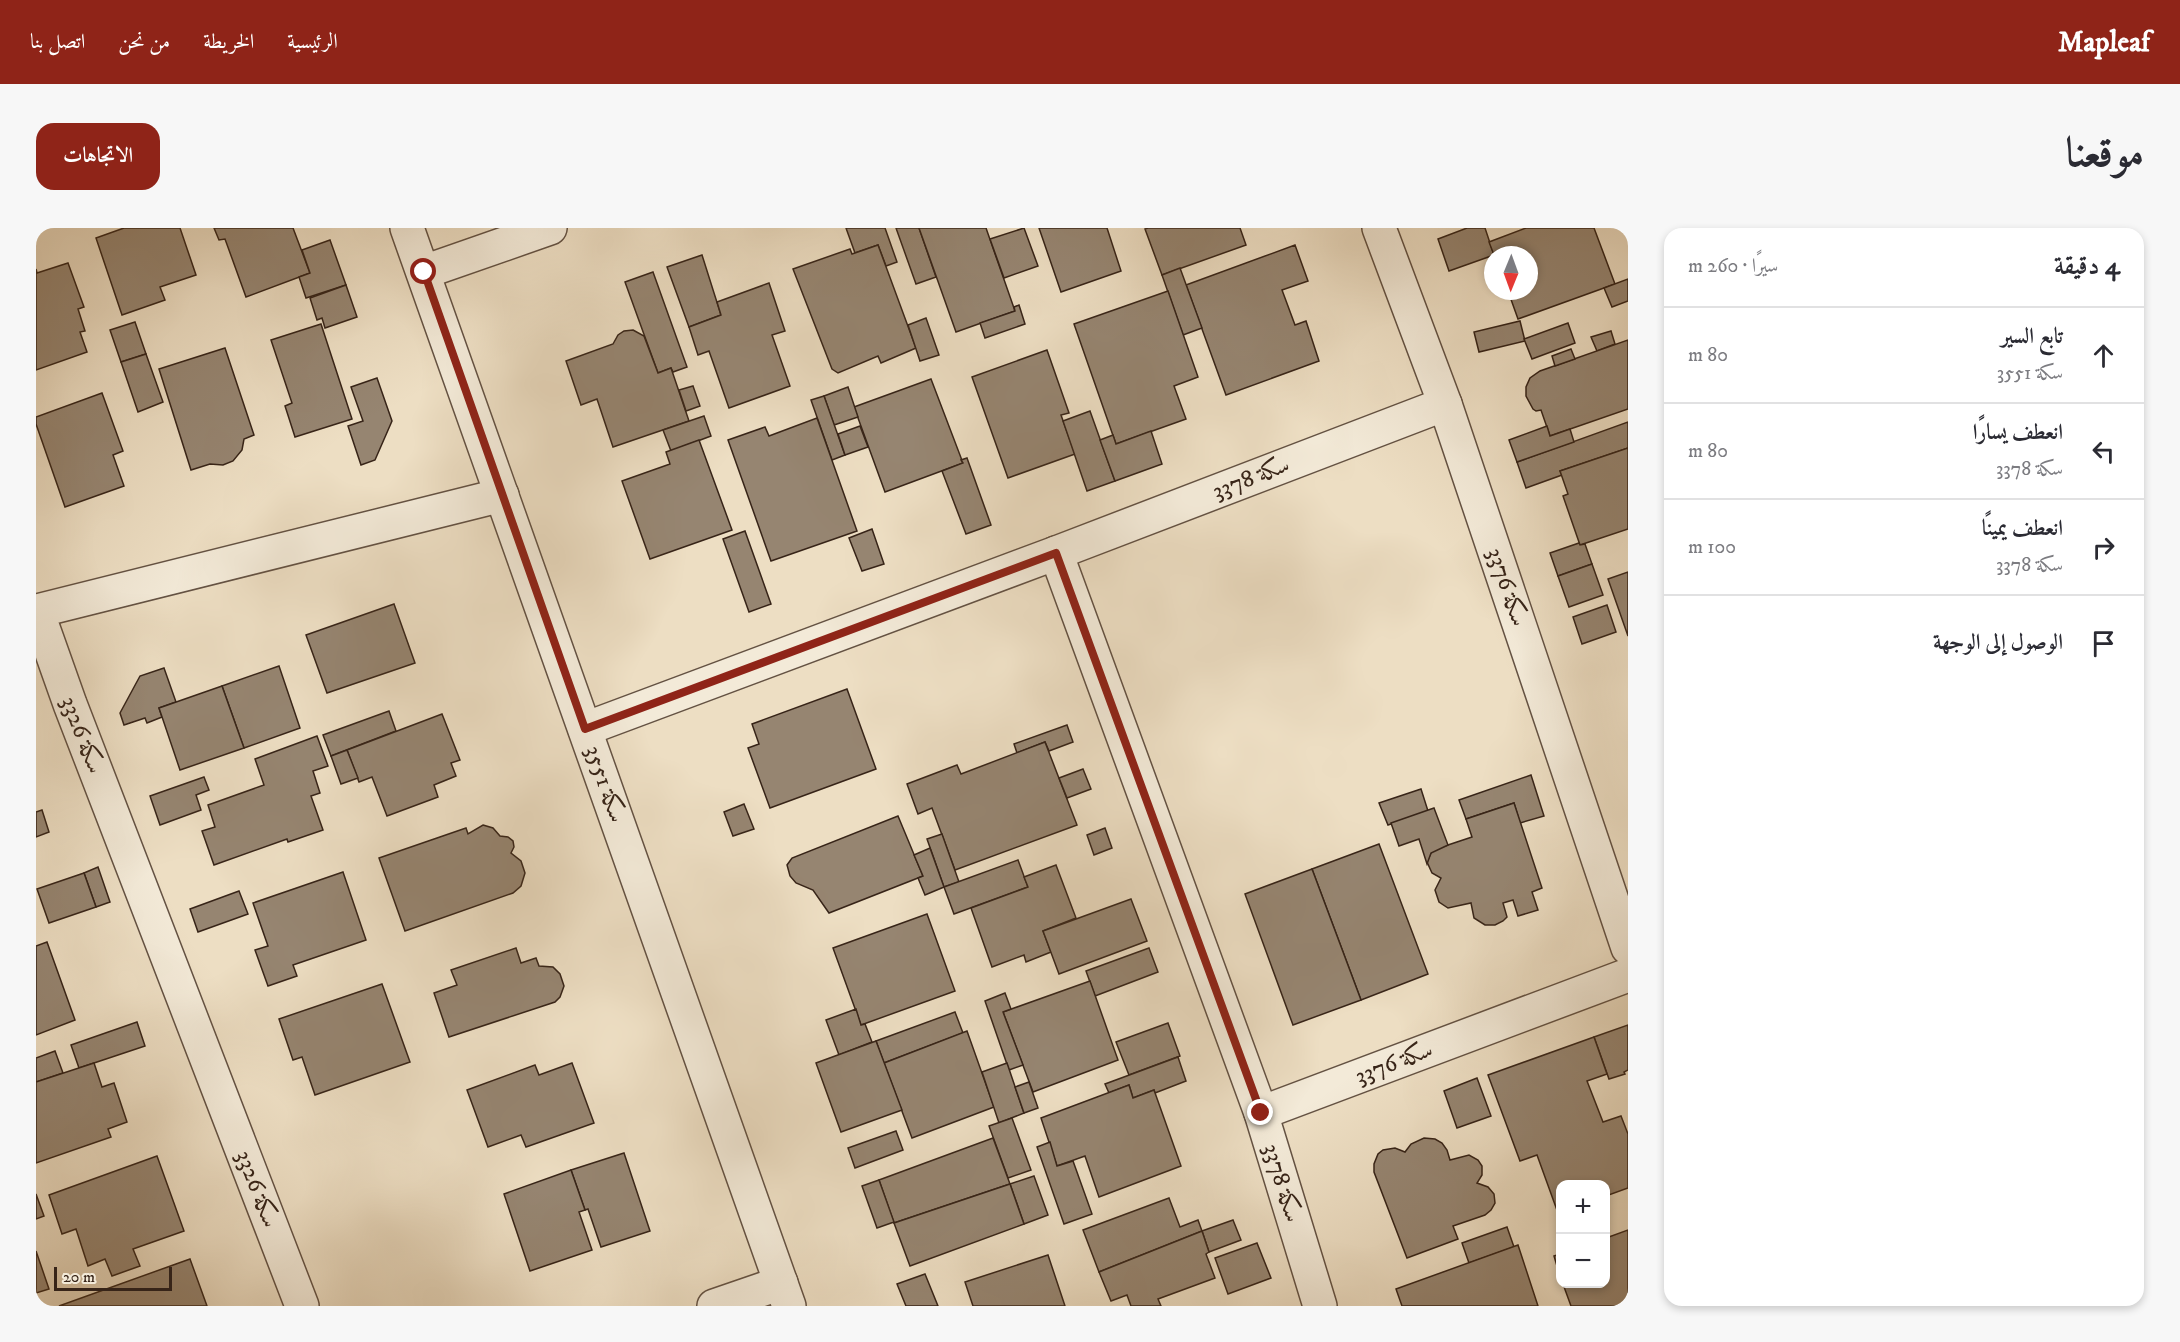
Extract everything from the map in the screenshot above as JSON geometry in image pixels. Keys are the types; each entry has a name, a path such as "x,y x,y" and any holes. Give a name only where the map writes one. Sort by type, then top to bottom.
{"street":[{"name":"سكة 3551","path":"407,228 785,1294"},
{"path":"424,272 550,228"},
{"name":"سكة 3376","path":"1379,228 1445,404 1628,948"},
{"name":"سكة 3378","path":"585,729 1056,553 1445,404"},
{"name":"سكة 3326","path":"302,1306 70,704 37,611 502,495"},
{"name":"سكة 3378","path":"1056,553 1261,1113 1320,1306"},
{"name":"سكة 3376","path":"1261,1113 1628,975"},
{"path":"714,1306 785,1294"}],"building":[{"path":"124,228 180,228 196,275 160,287 165,300 122,315 96,238"},
{"path":"214,228 293,228 310,273 246,297 225,239 219,240"},
{"path":"846,228 885,228 897,262 886,266 878,245 855,253"},
{"path":"896,228 919,228 936,277 916,284"},
{"path":"919,228 986,228 1015,311 956,332"},
{"path":"1024,228 1038,266 1004,278 990,239"},
{"path":"1039,228 1107,228 1121,271 1061,292"},
{"path":"1240,228 1246,245 1162,275 1145,229"},
{"path":"1467,228 1485,228 1491,246 1484,246 1484,259 1449,271 1438,239"},
{"path":"1526,228 1594,228 1615,284 1518,319 1511,300 1538,300 1538,246 1491,246 1489,242"},
{"path":"330,240 346,285 306,298 299,277 310,273 302,250"},
{"path":"878,245 916,348 881,363 878,356 838,373 832,369 793,269 850,249 852,254"},
{"path":"1295,245 1308,281 1282,290 1295,325 1306,321 1319,361 1226,395 1186,285"},
{"path":"702,255 721,315 689,327 667,267"},
{"path":"68,263 84,307 78,309 85,331 80,332 87,352 36,370 36,269 37,273"},
{"path":"1180,268 1202,328 1183,335 1162,275"},
{"path":"653,272 687,367 673,372 671,368 658,373 625,282"},
{"path":"1628,279 1628,301 1612,307 1604,288"},
{"path":"769,283 785,331 772,335 790,386 729,408 709,351 698,355 689,327 721,315 717,302"},
{"path":"346,285 357,317 325,328 322,318 317,320 310,298"},
{"path":"1168,291 1198,377 1174,386 1186,419 1116,444 1074,324"},
{"path":"1019,305 1025,324 985,338 980,323 1015,311 1014,307"},
{"path":"926,318 939,355 920,361 908,325"},
{"path":"1520,321 1525,341 1479,352 1474,332"},
{"path":"135,322 146,354 121,362 110,330"},
{"path":"1568,323 1575,343 1532,359 1524,339"},
{"path":"321,324 352,419 295,437 285,406 292,403 271,340"},
{"path":"633,330 644,336 658,373 671,368 689,421 613,447 597,399 581,405 566,361 613,344 618,335 624,331"},
{"path":"1611,331 1615,344 1597,351 1591,337"},
{"path":"1628,340 1628,409 1550,436 1541,410 1533,409 1526,396 1526,387 1530,378 1540,371"},
{"path":"225,348 254,435 244,439 242,450 233,461 223,465 210,464 191,470 159,369"},
{"path":"1571,349 1575,359 1555,366 1552,356"},
{"path":"1047,350 1069,413 1061,415 1075,454 1008,478 972,377"},
{"path":"146,354 163,402 138,412 121,362"},
{"path":"377,378 392,421 375,460 361,465 348,426 363,421 351,387"},
{"path":"931,379 963,463 885,492 854,407"},
{"path":"693,386 700,406 686,411 679,390"},
{"path":"848,387 858,417 834,425 824,396"},
{"path":"102,393 123,451 113,455 124,486 65,507 36,424 36,417"},
{"path":"824,396 845,455 832,460 811,400"},
{"path":"1090,411 1115,481 1087,491 1063,421"},
{"path":"704,416 711,436 671,451 663,430"},
{"path":"817,418 857,531 771,561 728,440 765,427 769,436"},
{"path":"1628,422 1628,448 1560,471 1562,475 1526,488 1517,462"},
{"path":"860,426 868,447 845,455 838,434"},
{"path":"1547,426 1550,436 1570,429 1574,442 1517,462 1509,440"},
{"path":"1151,431 1162,464 1115,481 1100,440 1113,435 1116,444"},
{"path":"699,440 732,530 650,559 622,481 670,464 666,452"},
{"path":"1628,448 1628,529 1580,545 1563,496 1568,494 1560,471"},
{"path":"967,458 991,525 966,534 942,471 963,463 961,460"},
{"path":"872,529 884,564 862,571 849,538"},
{"path":"745,531 771,604 749,612 723,539"},
{"path":"1579,543 1580,545 1585,544 1592,564 1558,576 1550,553"},
{"path":"1592,564 1603,595 1569,607 1558,576"},
{"path":"1628,572 1628,636 1608,579"},
{"path":"394,604 415,663 327,693 306,635"},
{"path":"1607,605 1616,632 1582,644 1573,617"},
{"path":"279,666 300,728 244,748 222,686"},
{"path":"164,668 176,702 159,708 162,717 147,723 145,718 124,725 120,713 140,676"},
{"path":"222,686 244,748 180,770 159,708"},
{"path":"847,689 876,769 770,808 748,748 759,744 752,724"},
{"path":"389,711 396,731 331,756 323,735"},
{"path":"442,714 460,760 451,763 456,776 434,785 438,797 387,816 372,777 359,782 347,750"},
{"path":"1067,725 1073,742 1049,751 1045,742 1017,753 1014,744"},
{"path":"317,736 328,766 313,771 320,793 311,796 323,830 288,842 287,839 214,865 202,831 215,827 208,805 264,785 255,759"},
{"path":"1045,742 1077,825 955,870 932,808 918,814 907,784 957,765 961,774"},
{"path":"347,750 358,778 341,784 331,756"},
{"path":"1083,769 1091,789 1067,798 1059,778"},
{"path":"1531,775 1544,816 1520,823 1514,803 1466,819 1459,800"},
{"path":"204,777 209,790 196,795 201,810 160,825 150,796"},
{"path":"1421,789 1428,811 1388,825 1379,803"},
{"path":"1514,803 1542,888 1532,892 1538,910 1518,916 1513,900 1503,903 1507,917 1503,921 1495,925 1485,925 1474,918 1471,903 1448,908 1439,902 1435,890 1441,878 1432,873 1427,862 1431,853 1436,849 1472,837 1466,819"},
{"path":"744,804 754,829 733,836 724,812"},
{"path":"1434,808 1448,845 1431,853 1427,864 1419,839 1399,846 1391,823"},
{"path":"42,810 49,832 36,837 36,812"},
{"path":"898,816 923,876 829,913 813,890 796,883 790,876 787,865 792,858"},
{"path":"483,825 493,828 500,836 508,837 513,841 514,847 511,853 521,861 525,873 521,886 513,893 405,931 379,858 466,828 468,834"},
{"path":"1105,828 1112,848 1094,855 1087,835"},
{"path":"942,834 959,882 944,887 927,839"},
{"path":"1379,844 1428,974 1361,1000 1312,869"},
{"path":"930,848 944,887 925,895 918,878 923,876 914,855"},
{"path":"1018,860 1028,887 954,914 944,887"},
{"path":"1056,865 1076,918 1043,931 1051,952 1026,962 1024,955 992,967 971,908 1028,887 1024,877"},
{"path":"98,867 110,902 96,907 84,873"},
{"path":"1312,869 1361,1000 1293,1025 1245,894"},
{"path":"343,872 366,940 293,965 297,976 268,986 255,950 268,946 253,903"},
{"path":"84,873 96,907 49,923 37,889"},
{"path":"239,891 248,914 198,932 190,909"},
{"path":"1131,899 1147,941 1059,974 1043,931"},
{"path":"927,914 955,991 861,1025 833,948"},
{"path":"47,942 75,1020 36,1035 36,946"},
{"path":"516,948 521,963 536,958 539,966 553,967 560,974 564,986 560,997 555,1002 449,1037 434,993 457,985 451,970"},
{"path":"1149,948 1158,972 1095,996 1086,971"},
{"path":"1090,981 1118,1060 1033,1092 1003,1012"},
{"path":"382,984 410,1062 315,1095 302,1057 293,1060 279,1019"},
{"path":"1005,993 1011,1009 1003,1012 1023,1065 1009,1070 985,1001"},
{"path":"856,1009 861,1025 865,1024 872,1042 839,1055 826,1020"},
{"path":"955,1012 963,1033 884,1063 876,1041"},
{"path":"137,1022 145,1046 79,1068 71,1045"},
{"path":"1168,1023 1180,1056 1129,1075 1116,1042"},
{"path":"1628,1025 1628,1070 1624,1072 1625,1074 1609,1079 1594,1037"},
{"path":"967,1031 994,1107 912,1138 884,1063"},
{"path":"1594,1037 1607,1074 1587,1081 1603,1122 1621,1116 1628,1134 1628,1188 1610,1195 1610,1180 1556,1180 1556,1207 1537,1155 1520,1161 1488,1075"},
{"path":"876,1041 902,1110 841,1132 816,1063"},
{"path":"55,1051 63,1073 36,1082 36,1058"},
{"path":"1178,1057 1186,1081 1155,1093 1154,1090 1133,1098 1129,1085 1109,1093 1105,1084"},
{"path":"94,1063 102,1087 114,1083 127,1122 108,1129 111,1137 36,1163 36,1082"},
{"path":"572,1063 594,1123 526,1147 521,1135 488,1147 467,1090 535,1065 539,1075"},
{"path":"1007,1063 1024,1113 999,1123 982,1072"},
{"path":"1477,1078 1491,1116 1457,1128 1444,1091"},
{"path":"1029,1082 1038,1108 1024,1113 1015,1087"},
{"path":"1129,1085 1133,1098 1154,1090 1181,1166 1099,1197 1085,1156 1057,1166 1041,1118"},
{"path":"1012,1118 1031,1170 1008,1178 989,1126"},
{"path":"896,1131 903,1150 855,1168 848,1148"},
{"path":"993,1138 1010,1184 894,1223 879,1180"},
{"path":"1424,1138 1435,1139 1442,1143 1450,1160 1469,1155 1478,1160 1482,1166 1482,1175 1477,1183 1488,1187 1494,1194 1495,1203 1485,1215 1453,1226 1458,1239 1407,1258 1374,1172 1374,1164 1378,1154 1383,1150 1395,1148 1405,1152 1411,1144"},
{"path":"1050,1142 1057,1166 1073,1161 1092,1214 1064,1224 1037,1147"},
{"path":"624,1153 650,1231 601,1247 571,1170"},
{"path":"157,1156 184,1231 133,1249 140,1266 112,1276 105,1259 88,1266 76,1229 62,1234 49,1195"},
{"path":"571,1170 585,1210 579,1212 592,1250 530,1271 504,1194"},
{"path":"1034,1176 1048,1215 1024,1224 1010,1184"},
{"path":"879,1180 894,1222 877,1228 862,1186"},
{"path":"1010,1184 1024,1224 910,1266 894,1223"},
{"path":"36,1194 44,1216 36,1219"},
{"path":"1169,1198 1180,1227 1198,1220 1202,1231 1099,1272 1083,1230"},
{"path":"1233,1220 1241,1240 1209,1252 1202,1231"},
{"path":"1507,1227 1514,1247 1469,1263 1462,1243"},
{"path":"1628,1230 1628,1306 1571,1306 1564,1288 1610,1288 1610,1237"},
{"path":"1202,1231 1209,1252 1206,1254 1215,1278 1158,1299 1161,1306 1131,1306 1127,1295 1111,1301 1099,1272"},
{"path":"1257,1243 1271,1278 1228,1294 1215,1258"},
{"path":"1518,1245 1538,1306 1402,1306 1396,1289"},
{"path":"36,1251 49,1289 36,1293"},
{"path":"1048,1255 1065,1306 973,1306 965,1282"},
{"path":"190,1259 207,1306 59,1306 176,1264"},
{"path":"925,1274 938,1306 906,1306 897,1284"}],"route":[{"path":"424,272 585,729 1056,553 1261,1113"}]}
